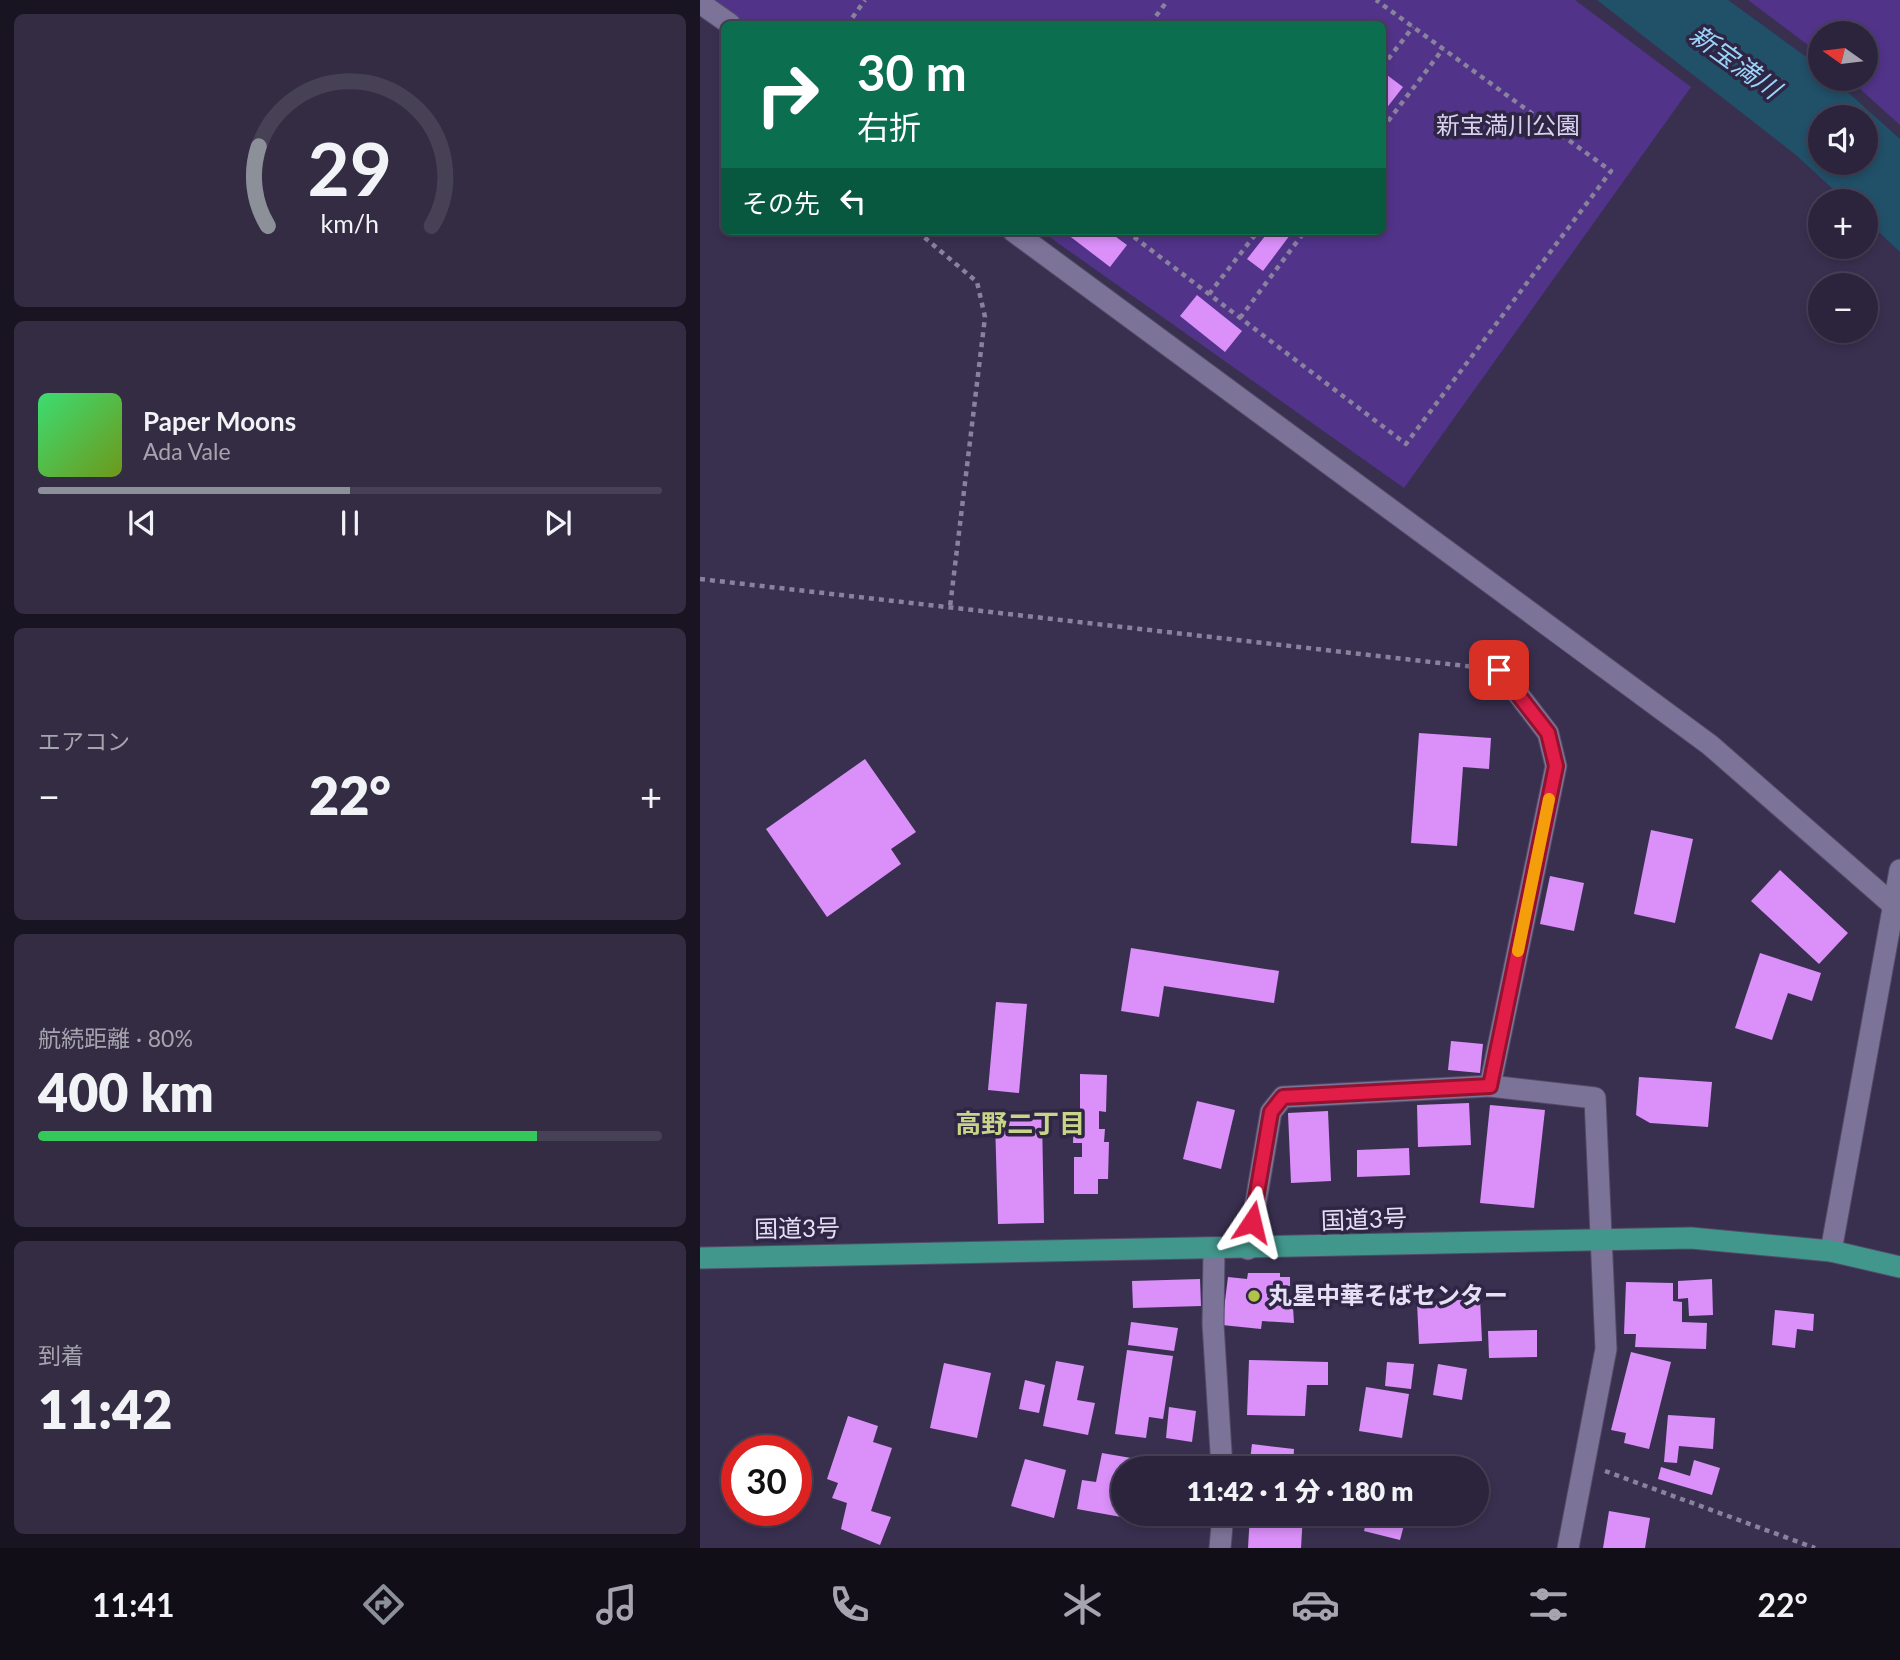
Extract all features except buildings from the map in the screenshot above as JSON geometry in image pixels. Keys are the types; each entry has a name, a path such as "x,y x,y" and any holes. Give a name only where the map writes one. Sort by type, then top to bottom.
{"highway":[{"name":"国道3号","path":"700,1258 1691,1238 1831,1251 1900,1267"}],"street":[{"path":"700,3 726,21"},
{"path":"1018,235 1710,746 1892,904"},
{"path":"1490,1086 1556,766 1548,733 1499,670"},
{"path":"1831,1251 1900,870"},
{"path":"1248,1249 1271,1112 1283,1097 1490,1086 1595,1098 1606,1349 1568,1548"},
{"path":"1214,1249 1213,1324 1221,1456"},
{"path":"1220,1548 1222,1526"}],"path":[{"path":"850,21 865,0"},
{"path":"1152,21 1168,0"},
{"path":"1131,235 1406,444 1611,171 1376,0"},
{"path":"1386,62 1413,27"},
{"path":"1386,124 1443,49"},
{"path":"922,235 977,282 985,317 950,607"},
{"path":"1209,294 1255,235"},
{"path":"1240,317 1303,235"},
{"path":"700,579 1499,670"},
{"path":"1583,1463 1815,1548"}],"green space":[{"name":"新宝満川公園","path":"711,0 1575,0 1691,87 1404,488 1047,235 1386,235 1386,21 742,21"},
{"path":"1748,0 1900,0 1900,125 1862,91 1878,91 1878,21 1808,21 1808,45"}],"water":[{"name":"新宝満川","path":"1597,0 1728,0 1808,58 1808,91 1846,91 1862,105 1808,105 1808,166"},
{"path":"1878,119 1900,139 1900,252 1878,231 1878,189 1833,189 1818,175 1878,175"}],"slow traffic":[{"path":"1518,951 1549,799"}],"place":[{"name":"丸星中華そばセンター","path":"1254,1296"}],"district":[{"name":"高野二丁目","path":"1020,1124"}],"route":[{"path":"1252,1222 1271,1112 1283,1097 1490,1086 1556,766 1548,733 1499,670"}]}
